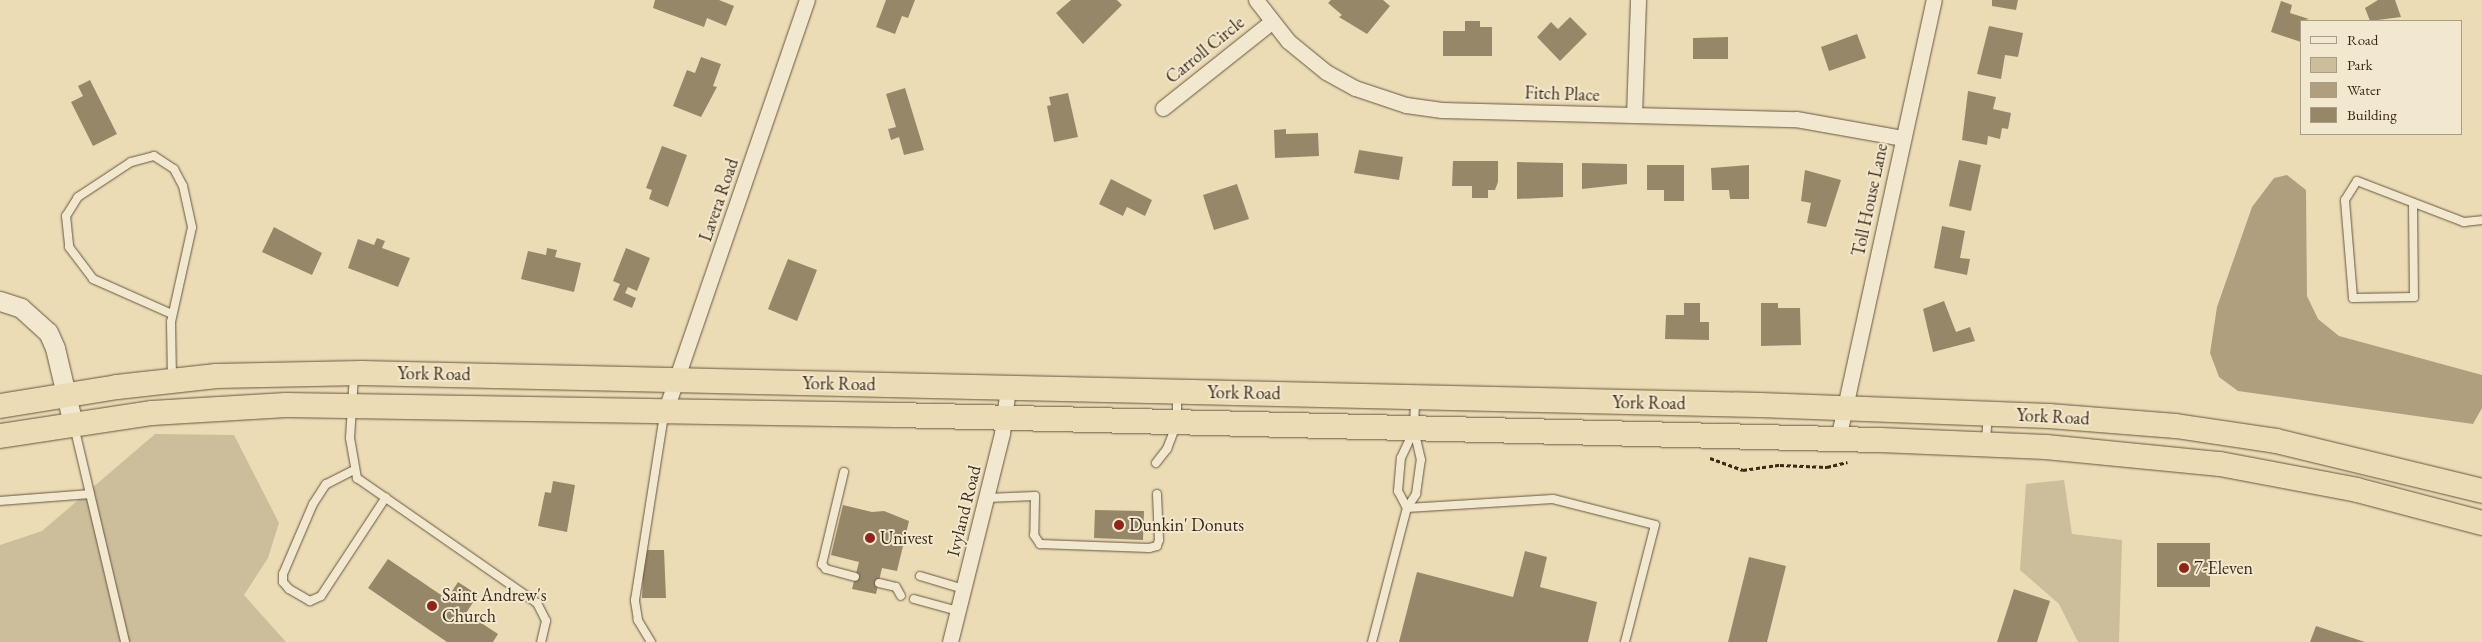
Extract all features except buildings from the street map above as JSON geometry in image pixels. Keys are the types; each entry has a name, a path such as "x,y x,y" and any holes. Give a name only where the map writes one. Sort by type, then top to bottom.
{"highway":[{"name":"York Road","path":"0,406 66,394 216,376 354,373 1177,391 1845,409 2137,422 2276,441 2482,492"},
{"name":"York Road","path":"0,436 152,413 352,406 1004,417 1414,430 1986,444 2133,453 2220,464 2357,490 2482,523"}],"street":[{"name":"Lavera Road","path":"665,412 674,379 808,0"},
{"name":"Fitch Place","path":"1256,0 1271,22 1300,52 1326,72 1355,88 1406,105 1442,110 1796,119 1903,138"},
{"path":"1634,115 1638,0"},
{"name":"Toll House Lane","path":"1838,439 1934,0"},
{"name":"Carroll Circle","path":"1163,108 1271,22"},
{"path":"0,301 21,308 48,332 73,424"},
{"name":"Ivyland Road","path":"950,642 987,498 1004,417 1008,388"}],"lane":[{"path":"172,314 93,278 70,247 66,216 78,197 131,162 154,156 174,169 179,177 192,227 172,314 172,381"},
{"path":"2413,204 2414,297 2352,298 2345,200 2358,182 2464,222 2482,220"},
{"path":"354,373 350,438 354,470 357,478 537,603 546,621 541,642"},
{"path":"1156,463 1167,450 1177,423 1177,391"},
{"path":"1372,642 1407,508 1416,494 1421,460 1414,430 1415,398"},
{"path":"651,642 638,620 634,600 665,412"},
{"path":"1986,444 1988,414"},
{"path":"73,424 125,642"},
{"path":"1407,508 1398,491 1402,458 1414,430"},
{"path":"354,470 326,484 313,504 283,574 283,582 289,589 310,601 321,596 386,497"},
{"path":"844,472 822,564 826,569 855,577"},
{"path":"0,502 90,494"},
{"path":"987,498 1035,496 1034,535 1040,544 1149,548 1157,546 1159,540 1157,494"},
{"path":"1407,508 1554,499 1655,525 1625,642"},
{"path":"920,576 964,589"},
{"path":"879,582 896,587 901,596"},
{"path":"914,599 958,611"}],"green space":[{"path":"155,434 234,435 279,523 268,558 244,595 286,642 0,642 0,545 42,531"},
{"path":"2064,480 2072,534 2122,540 2119,642 2078,642 2059,604 2020,570 2026,484"}],"water":[{"path":"2287,175 2306,190 2307,296 2318,319 2339,336 2482,375 2482,408 2473,424 2238,391 2219,377 2210,353 2217,307 2252,207 2274,178"}],"place":[{"name":"Dunkin' Donuts","path":"1119,525"},
{"name":"Univest","path":"870,538"},
{"name":"7-Eleven","path":"2184,568"},
{"name":"Saint Andrew's Church","path":"432,606"}]}
